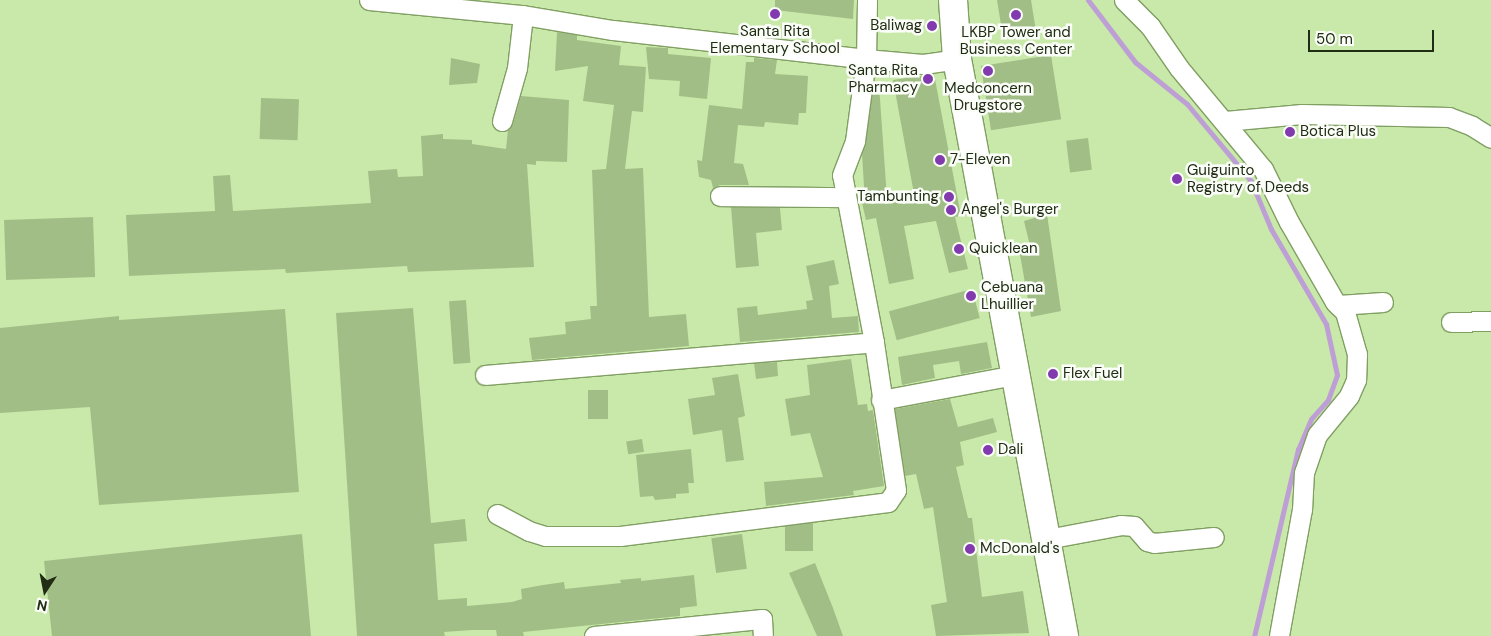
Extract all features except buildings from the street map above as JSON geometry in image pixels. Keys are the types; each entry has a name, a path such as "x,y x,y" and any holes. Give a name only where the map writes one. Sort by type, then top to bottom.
{"highway":[{"path":"953,0 957,59 1064,636"}],"street":[{"path":"369,0 444,4 613,30 866,59 923,64 957,59"},
{"path":"497,514 529,531 546,536 620,536 888,502 896,490 881,400 874,342 842,175 855,142 866,59 867,0"},
{"path":"1124,0 1150,26 1179,68 1263,169 1289,222 1338,305 1345,312 1357,354 1356,380 1349,396 1317,435 1304,472 1302,509 1279,636"},
{"path":"502,121 517,68 523,15"},
{"path":"1225,121 1302,114 1449,117 1472,126 1491,138"},
{"path":"720,196 846,198"},
{"path":"1338,305 1384,302"},
{"path":"1451,322 1491,321"},
{"path":"485,375 874,342"},
{"path":"881,400 1015,376"},
{"path":"1047,540 1121,525 1134,526 1146,541 1154,543 1214,537"},
{"path":"594,636 762,619 763,636"}],"waterway":[{"path":"1088,0 1135,62 1187,104 1251,181 1271,229 1326,324 1337,375 1328,400 1311,419 1298,449 1254,636"}],"place":[{"name":"Santa Rita Elementary School","path":"775,14"},
{"name":"LKBP Tower and Business Center","path":"1016,15"},
{"name":"Baliwag","path":"932,26"},
{"name":"Medconcern Drugstore","path":"988,71"},
{"name":"Santa Rita Pharmacy","path":"928,79"},
{"name":"Botica Plus","path":"1290,132"},
{"name":"7-Eleven","path":"940,160"},
{"name":"Guiguinto Registry of Deeds","path":"1177,179"},
{"name":"Tambunting","path":"949,197"},
{"name":"Angel's Burger","path":"951,210"},
{"name":"Quicklean","path":"959,249"},
{"name":"Cebuana Lhuillier","path":"971,296"},
{"name":"Flex Fuel","path":"1053,374"},
{"name":"Dali","path":"988,450"},
{"name":"McDonald's","path":"970,549"}]}
